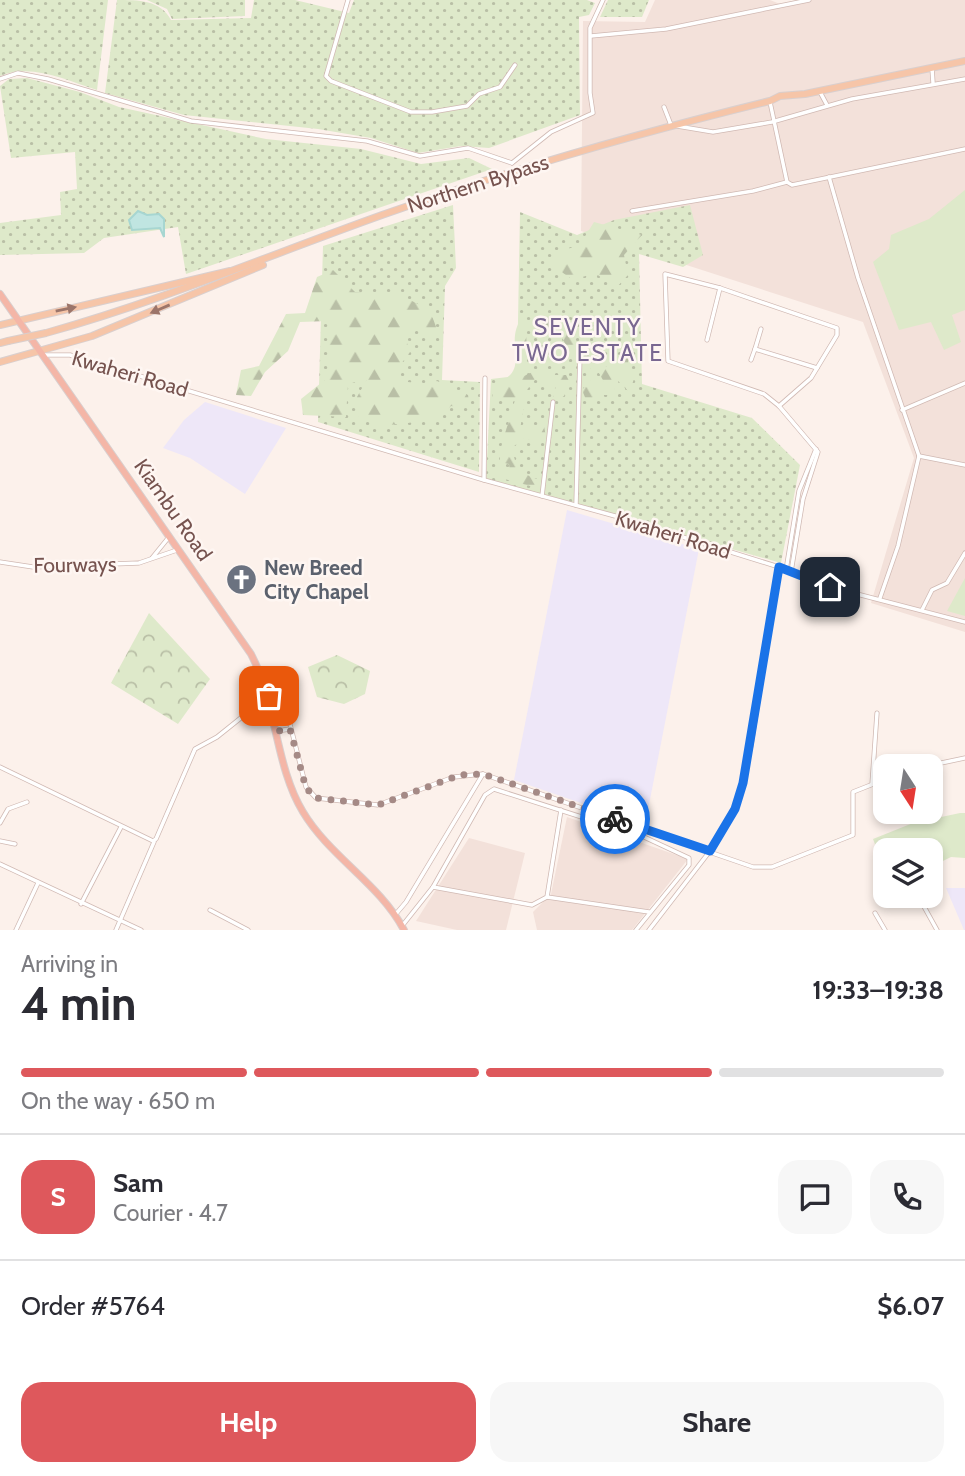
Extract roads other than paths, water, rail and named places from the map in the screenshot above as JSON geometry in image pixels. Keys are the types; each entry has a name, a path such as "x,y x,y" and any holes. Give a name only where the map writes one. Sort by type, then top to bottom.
{"highway":[{"name":"Kiambu Road","path":"0,294 251,654 265,683 297,801 313,829 395,915 403,928"}],"main road":[{"name":"Northern Bypass","path":"0,343 93,320 513,171 671,125 770,101 780,96 819,91 965,61"},
{"path":"0,362 41,354 144,317 289,251"},
{"path":"0,325 248,267"}],"street":[{"path":"348,0 326,76 331,81 415,113 463,107 479,94 500,87 515,65"},
{"path":"512,163 551,132 593,113 591,25 602,0"},
{"path":"591,36 666,29 809,0"},
{"path":"932,68 933,83"},
{"path":"0,79 19,73 48,79 191,121 368,141 420,156 468,148 512,163"},
{"path":"664,107 671,125 713,132 772,122 827,105 965,79"},
{"path":"819,91 827,105"},
{"path":"770,101 772,122 787,182"},
{"path":"632,211 753,191 787,182 796,184 965,149"},
{"path":"512,163 513,171"},
{"path":"828,177 919,456 898,546 880,598"},
{"path":"779,406 807,382 817,369 837,335 837,328 720,288 671,273 664,275 667,359 679,367 764,394 779,406 817,449 817,459 802,491 789,571"},
{"path":"707,340 720,288"},
{"path":"751,360 761,329"},
{"path":"755,349 817,369"},
{"name":"Kwaheri Road","path":"41,354 70,355 484,480 576,505 779,567 830,587 965,622"},
{"path":"576,505 580,354"},
{"path":"484,480 485,379"},
{"path":"902,410 965,383"},
{"path":"542,496 553,402"},
{"path":"919,456 965,465"},
{"path":"150,559 170,535"},
{"name":"Fourways","path":"0,562 33,567 139,563 180,550"},
{"path":"922,610 932,590 947,583 963,563 965,553"},
{"path":"649,930 710,851 735,809 743,783 779,567"},
{"path":"265,683 276,686 282,693 306,788 316,798 378,805 460,775 483,774 746,865 765,868 853,835 853,792 872,784 877,713"},
{"path":"116,930 195,749 269,696"},
{"path":"278,731 290,729"},
{"path":"943,763 965,758"},
{"path":"0,767 155,841"},
{"path":"395,915 406,902 483,774"},
{"path":"403,928 433,887 488,791 502,790 644,837 689,858 689,865 636,930"},
{"path":"0,822 8,809 27,803"},
{"path":"547,897 561,810"},
{"path":"81,904 121,827"},
{"path":"0,841 15,844"},
{"path":"0,864 141,930"},
{"path":"16,930 38,883"},
{"path":"433,887 531,905 547,897 649,912"},
{"path":"925,908 937,930"},
{"path":"210,910 248,930"},
{"path":"875,913 885,930"}],"water":[{"path":"138,211 147,215 159,214 164,219 164,237 160,228 132,230 129,220"}],"place":[{"name":"New Breed City Chapel","path":"241,580"}],"district":[{"name":"SEVENTY TWO ESTATE","path":"588,340"}]}
